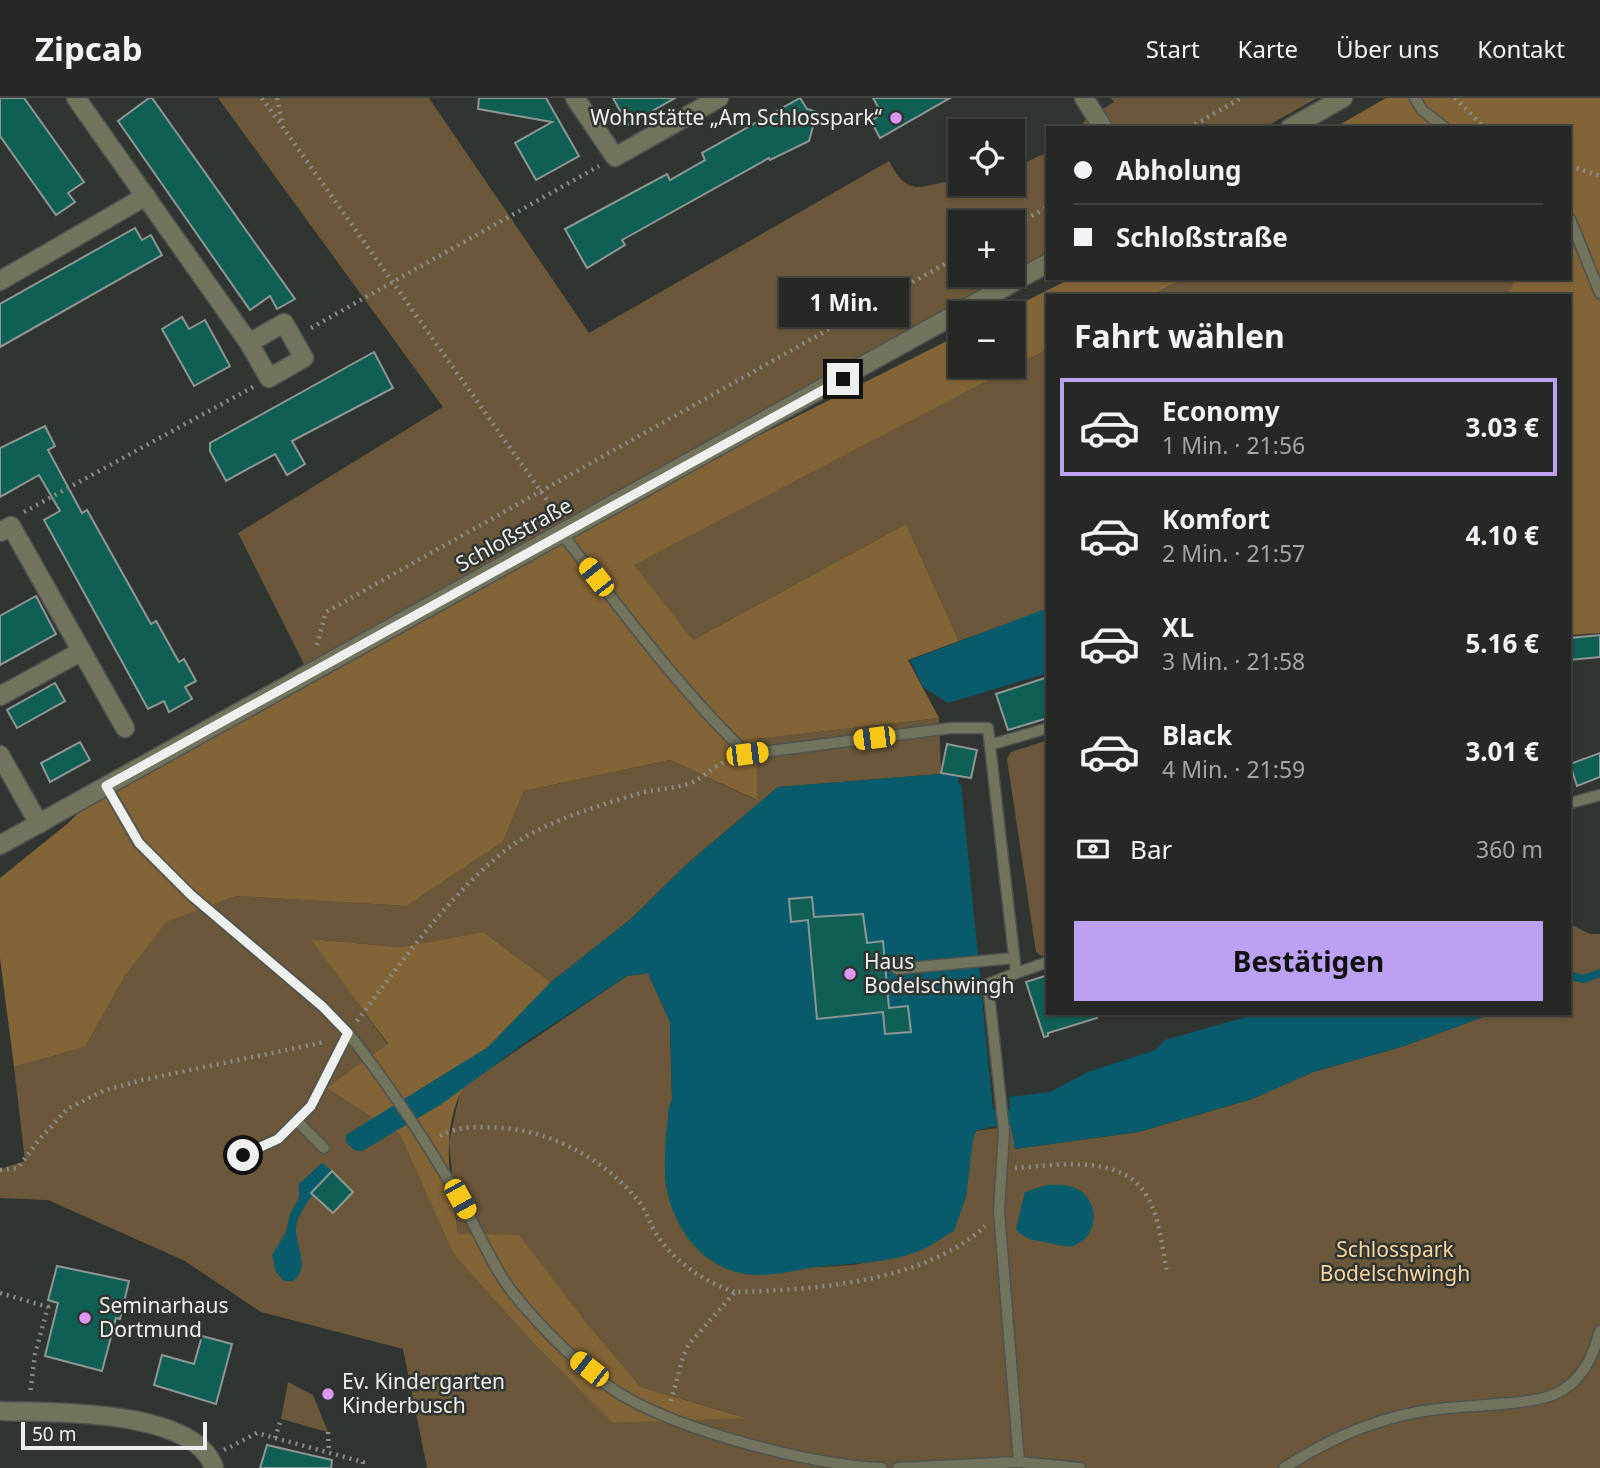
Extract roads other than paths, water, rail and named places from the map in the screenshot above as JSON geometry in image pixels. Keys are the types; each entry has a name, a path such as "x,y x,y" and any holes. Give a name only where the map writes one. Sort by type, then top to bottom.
{"street":[{"path":"76,98 249,343 269,378 304,358 284,323 249,343"},
{"path":"575,98 615,157 719,98"},
{"path":"1084,98 1102,126"},
{"path":"1294,126 1343,98"},
{"path":"0,281 146,196"},
{"name":"Schloßstraße","path":"0,845 1046,264"},
{"path":"5,529 82,651 125,728"},
{"path":"0,696 82,651"},
{"path":"0,755 39,824"},
{"path":"0,1411 100,1414 151,1423 200,1446 211,1463"}],"lane":[{"path":"1415,98 1422,110 1442,126"},
{"path":"1571,221 1600,293"},
{"path":"566,533 671,671 719,728 747,754 951,728 988,728 1016,972"},
{"path":"990,745 1046,728"},
{"path":"106,786 139,843 191,895 323,1007 348,1033 414,1126 513,1292 574,1357 620,1394 666,1415 760,1446 844,1465 882,1468"},
{"path":"1571,803 1600,795"},
{"path":"897,969 1014,958"},
{"path":"1019,1462 999,1211 1004,1131 989,984 1046,963"},
{"path":"243,1155 278,1139 311,1106 348,1033"},
{"path":"297,1121 324,1148"},
{"path":"1284,1468 1339,1438 1395,1416 1554,1395 1581,1374 1591,1359 1600,1331"},
{"path":"898,1468 1019,1462 1080,1468"}],"water":[{"path":"1046,609 1046,674 948,703 923,687 910,660"},
{"path":"941,774 959,776 993,1110 1010,1110 1009,1097 1050,1092 1088,1072 1155,1050 1165,1040 1253,1015 1489,1015 1404,1046 1313,1072 1252,1099 1138,1132 1015,1149 1011,1126 989,1127 976,1131 966,1197 954,1231 909,1255 776,1274 753,1275 717,1264 702,1253 679,1224 667,1189 665,1163 669,1107 672,1100 670,1022 648,973 627,976 529,1040 440,1105 362,1151 354,1150 346,1142 346,1135 488,1047 551,982 631,919 686,865 778,787"},
{"path":"322,1163 332,1171 305,1205 296,1228 301,1269 293,1281 284,1281 276,1272 272,1255 286,1232 290,1214 299,1198 299,1184"},
{"path":"1047,1185 1069,1186 1087,1197 1094,1215 1093,1225 1082,1241 1072,1246 1064,1246 1032,1239 1016,1229 1025,1192"}],"waterway":[{"path":"1571,976 1584,979 1600,973"}],"place":[{"name":"Wohnstätte „Am Schlosspark“","path":"896,118"},
{"name":"Haus Bodelschwingh","path":"850,974"},
{"name":"Seminarhaus Dortmund","path":"85,1318"},
{"name":"Ev. Kindergarten Kinderbusch","path":"328,1394"}],"park label":[{"name":"Schlosspark Bodelschwingh","path":"1395,1262"}]}
